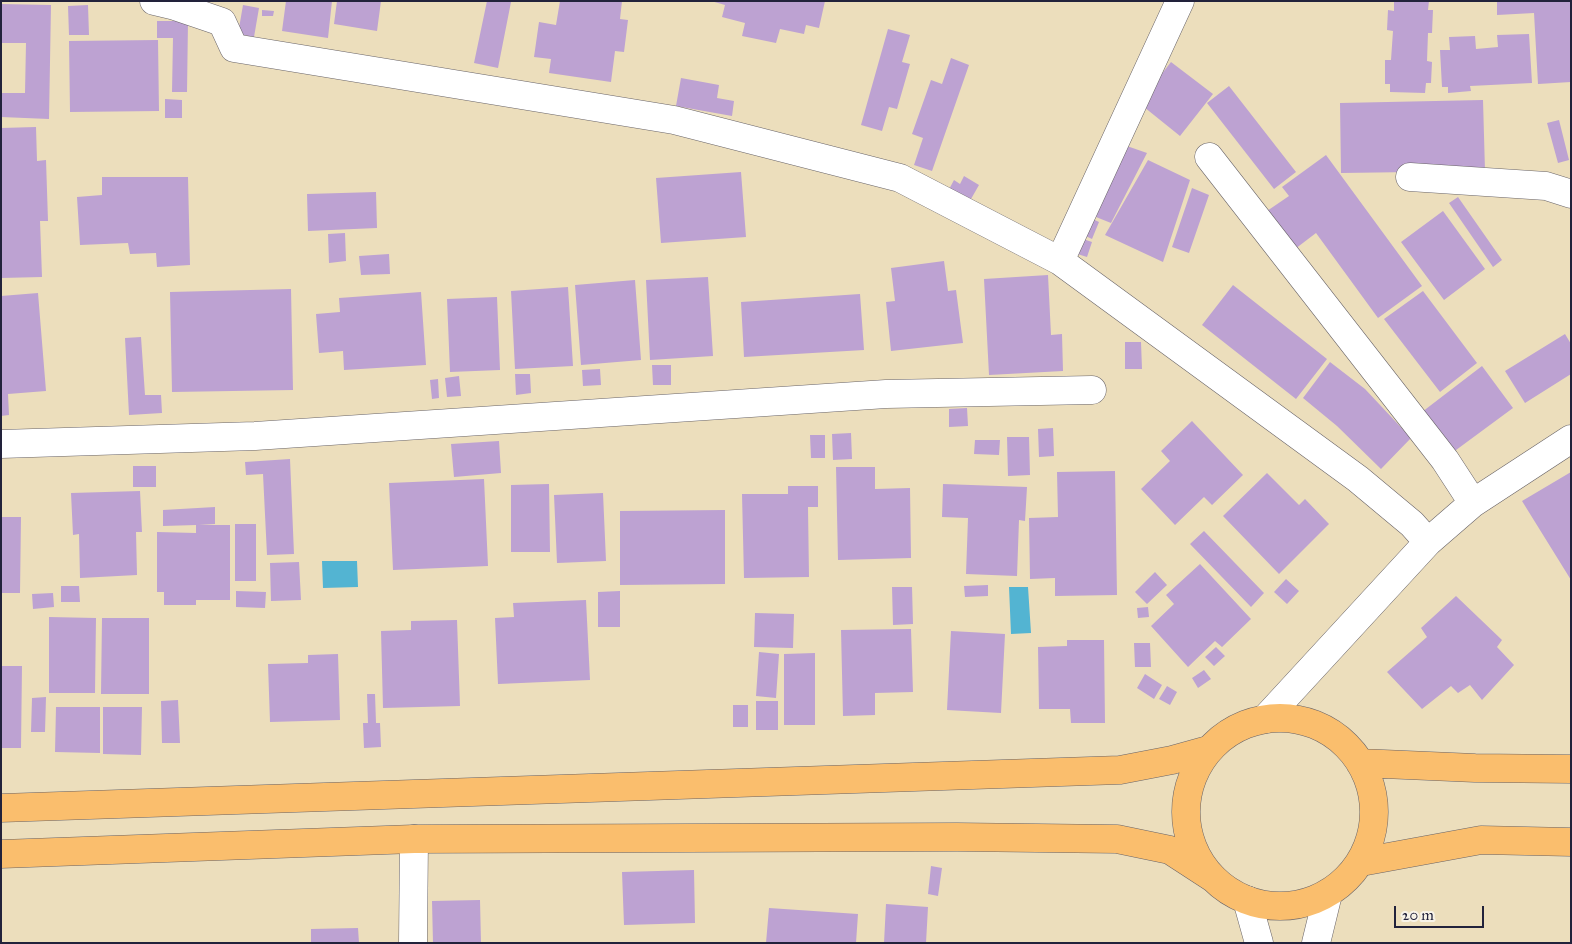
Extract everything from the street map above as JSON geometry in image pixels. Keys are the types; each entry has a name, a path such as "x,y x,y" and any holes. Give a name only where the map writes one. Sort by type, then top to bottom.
{"main road":[{"path":"1,854 414,839 937,837 1118,839 1170,850 1213,878 1229,891 1247,900 1267,906 1288,906 1309,902 1328,894 1346,880 1361,862 1373,829 1374,812 1370,787 1360,763 1349,748 1319,726 1302,720 1284,718 1265,719 1231,731 1208,750 1191,782 1186,811 1190,840 1204,867 1213,878"},
{"path":"1,808 1120,770 1172,760 1208,750"},
{"path":"1360,763 1571,770"},
{"path":"1361,862 1481,840 1571,842"}],"street":[{"path":"154,1 222,22 234,48 674,120 900,178 1060,261 1358,478 1412,524 1428,542"},
{"path":"1060,261 1180,1"},
{"path":"1209,157 1445,460 1473,503"},
{"path":"1410,178 1546,186 1571,194"},
{"path":"1,444 255,436 886,394 1092,390"},
{"path":"1265,719 1428,542 1473,503 1571,440"},
{"path":"413,943 414,839"},
{"path":"1316,943 1328,894"},
{"path":"1247,900 1259,943"}],"water":[{"path":"322,561 357,561 358,587 323,588"},
{"path":"1009,587 1028,587 1031,633 1011,634"}],"building":[{"path":"286,1 332,1 328,38 282,31"},
{"path":"337,1 381,1 377,31 334,24"},
{"path":"487,1 511,2 498,68 474,63"},
{"path":"560,1 622,1 620,19 628,20 624,52 615,51 611,82 549,73 551,59 534,57 539,22 556,25"},
{"path":"711,1 825,1 819,28 806,25 804,34 780,29 776,43 742,36 745,23 722,17 725,5"},
{"path":"1394,1 1429,1 1428,10 1433,10 1432,33 1428,33 1427,61 1432,62 1431,83 1426,83 1425,93 1390,92 1390,84 1385,84 1385,60 1391,60 1393,31 1387,30 1388,10 1394,11"},
{"path":"1497,1 1571,1 1571,82 1538,84 1534,13 1497,15"},
{"path":"1,4 51,5 49,119 1,117 1,93 25,93 26,43 1,43"},
{"path":"88,5 89,35 69,35 68,6"},
{"path":"243,5 259,8 254,37 238,34"},
{"path":"262,10 274,11 273,16 262,16"},
{"path":"157,21 188,21 187,92 172,92 173,38 157,38"},
{"path":"888,29 910,35 902,62 910,64 897,109 889,107 882,131 861,125"},
{"path":"1529,34 1532,83 1470,86 1471,91 1448,93 1448,87 1442,87 1440,50 1450,50 1449,37 1475,36 1476,49 1498,47 1497,35"},
{"path":"158,40 159,111 70,112 69,41"},
{"path":"951,58 969,65 932,171 914,165 923,138 912,134 931,80 942,84"},
{"path":"1171,62 1213,94 1180,136 1139,103"},
{"path":"681,78 719,85 717,98 734,101 732,116 676,106"},
{"path":"1229,86 1296,172 1274,189 1207,103"},
{"path":"165,99 182,100 182,118 165,118"},
{"path":"1483,100 1485,171 1341,173 1340,103"},
{"path":"1559,120 1569,160 1558,163 1547,123"},
{"path":"36,127 37,161 46,160 48,221 40,221 42,277 1,278 1,128"},
{"path":"1124,145 1147,153 1111,223 1096,217"},
{"path":"1326,155 1422,286 1378,318 1316,233 1295,249 1267,211 1289,196 1282,187"},
{"path":"1148,160 1190,180 1163,262 1105,235"},
{"path":"741,172 746,237 661,243 656,178"},
{"path":"964,176 979,185 967,206 946,195 954,180 960,184"},
{"path":"102,177 188,177 190,265 157,267 156,253 130,254 128,243 80,245 77,197 102,195"},
{"path":"1192,188 1209,195 1189,253 1172,247"},
{"path":"376,192 377,228 308,231 307,194"},
{"path":"1458,197 1502,260 1493,267 1449,203"},
{"path":"1443,211 1485,269 1444,300 1401,242"},
{"path":"1084,215 1099,222 1092,239 1077,232"},
{"path":"345,233 346,261 329,263 328,234"},
{"path":"1077,237 1092,242 1087,257 1071,252"},
{"path":"389,254 390,274 361,275 359,256"},
{"path":"944,261 948,291 956,290 963,343 891,351 886,302 895,301 891,268"},
{"path":"1048,275 1051,335 1062,334 1063,371 989,375 984,279"},
{"path":"708,277 713,356 650,360 646,280"},
{"path":"635,280 641,360 581,365 575,285"},
{"path":"1233,285 1327,359 1296,399 1202,325"},
{"path":"568,287 573,366 515,369 511,291"},
{"path":"291,289 293,390 172,392 170,292"},
{"path":"1423,291 1477,363 1440,392 1384,319"},
{"path":"421,292 426,365 344,370 343,351 319,353 316,314 340,312 339,298"},
{"path":"38,293 46,391 8,394 9,415 1,416 1,296"},
{"path":"860,294 864,350 744,357 741,302"},
{"path":"497,297 500,370 450,372 447,299"},
{"path":"1565,334 1571,344 1571,374 1525,403 1505,371"},
{"path":"141,337 145,395 161,395 162,413 129,415 125,338"},
{"path":"1125,342 1141,342 1142,369 1125,369"},
{"path":"1330,362 1365,389 1411,438 1381,469 1337,426 1303,398"},
{"path":"652,365 671,365 671,385 653,385"},
{"path":"1482,366 1513,408 1452,453 1422,412"},
{"path":"600,369 601,385 583,386 582,370"},
{"path":"515,374 530,374 531,393 516,395"},
{"path":"459,376 461,396 447,397 445,378"},
{"path":"438,379 439,398 432,399 430,380"},
{"path":"967,408 968,426 949,427 949,409"},
{"path":"1192,421 1243,475 1212,505 1204,497 1175,525 1141,489 1170,461 1161,451"},
{"path":"1053,428 1054,456 1039,457 1038,429"},
{"path":"851,433 852,459 833,460 832,434"},
{"path":"810,435 825,435 825,458 811,458"},
{"path":"1007,437 1029,437 1030,475 1008,476"},
{"path":"975,440 1000,440 999,455 974,454"},
{"path":"499,441 501,473 454,477 451,444"},
{"path":"290,459 294,554 267,555 263,474 246,475 245,462"},
{"path":"133,466 156,466 156,487 133,487"},
{"path":"836,467 875,467 875,489 910,488 911,558 838,560"},
{"path":"1115,471 1117,595 1055,596 1055,578 1030,579 1029,518 1058,517 1057,472"},
{"path":"1571,472 1571,580 1522,501"},
{"path":"1267,473 1299,505 1305,499 1329,524 1279,574 1223,516"},
{"path":"484,479 488,566 393,570 389,483"},
{"path":"549,484 550,552 511,552 511,485"},
{"path":"943,484 1027,487 1025,521 1019,520 1017,576 966,574 968,518 942,517"},
{"path":"788,486 818,486 818,507 808,507 809,577 744,578 742,494 788,494"},
{"path":"140,491 142,532 136,532 137,575 80,578 79,534 73,535 71,493"},
{"path":"603,493 606,561 557,563 554,495"},
{"path":"215,507 215,524 199,525 230,525 230,600 196,600 196,605 164,605 164,592 157,592 157,532 196,533 196,525 163,526 163,510"},
{"path":"725,510 725,584 620,585 620,511"},
{"path":"1,517 21,517 20,593 1,593"},
{"path":"235,524 256,524 256,581 235,581"},
{"path":"1204,531 1264,593 1251,607 1190,544"},
{"path":"299,562 301,600 271,601 270,563"},
{"path":"1200,564 1251,619 1222,647 1215,641 1188,667 1151,626 1174,604 1166,595"},
{"path":"1155,572 1167,585 1147,604 1135,592"},
{"path":"1286,579 1299,591 1287,604 1274,592"},
{"path":"988,585 988,596 965,597 964,586"},
{"path":"61,586 79,586 80,602 61,602"},
{"path":"892,587 912,587 913,624 893,625"},
{"path":"236,591 266,592 265,608 236,607"},
{"path":"620,591 620,627 598,627 598,592"},
{"path":"53,593 54,607 33,609 32,594"},
{"path":"1456,596 1502,640 1497,647 1514,665 1482,700 1470,685 1458,693 1451,686 1422,709 1387,672 1427,637 1421,628"},
{"path":"586,600 590,680 498,684 495,618 514,617 513,603"},
{"path":"1148,607 1149,617 1138,618 1137,608"},
{"path":"755,613 794,614 793,648 754,647"},
{"path":"49,617 96,618 95,693 49,693"},
{"path":"102,618 149,618 149,694 101,694"},
{"path":"457,620 460,706 383,708 381,631 411,630 411,621"},
{"path":"911,629 913,692 875,693 875,715 843,716 841,630"},
{"path":"951,631 1005,634 1001,713 947,710"},
{"path":"1067,640 1104,640 1105,723 1071,723 1070,709 1039,709 1038,647 1067,646"},
{"path":"1134,643 1150,643 1151,667 1135,667"},
{"path":"1216,647 1225,656 1214,666 1205,657"},
{"path":"759,652 779,654 776,698 756,696"},
{"path":"815,653 815,725 784,725 784,654"},
{"path":"338,654 340,720 270,722 268,664 308,663 308,655"},
{"path":"1,666 22,666 21,748 1,748"},
{"path":"1204,670 1211,679 1198,688 1192,678"},
{"path":"1145,674 1162,685 1154,699 1137,688"},
{"path":"1167,686 1177,692 1170,705 1159,699"},
{"path":"367,694 375,694 376,723 380,723 381,747 364,748 363,723 368,723"},
{"path":"46,697 45,732 31,732 32,698"},
{"path":"178,700 180,743 162,743 161,701"},
{"path":"756,701 778,701 778,730 756,730"},
{"path":"733,705 748,705 748,727 733,727"},
{"path":"56,707 100,707 100,753 55,752"},
{"path":"103,707 142,707 141,755 103,754"},
{"path":"931,866 942,868 938,896 928,894"},
{"path":"694,870 695,923 624,925 622,872"},
{"path":"480,900 481,943 433,943 432,901"},
{"path":"886,904 928,907 926,943 884,943"},
{"path":"769,908 858,914 856,943 766,943"},
{"path":"358,928 359,943 311,943 311,929"}]}
